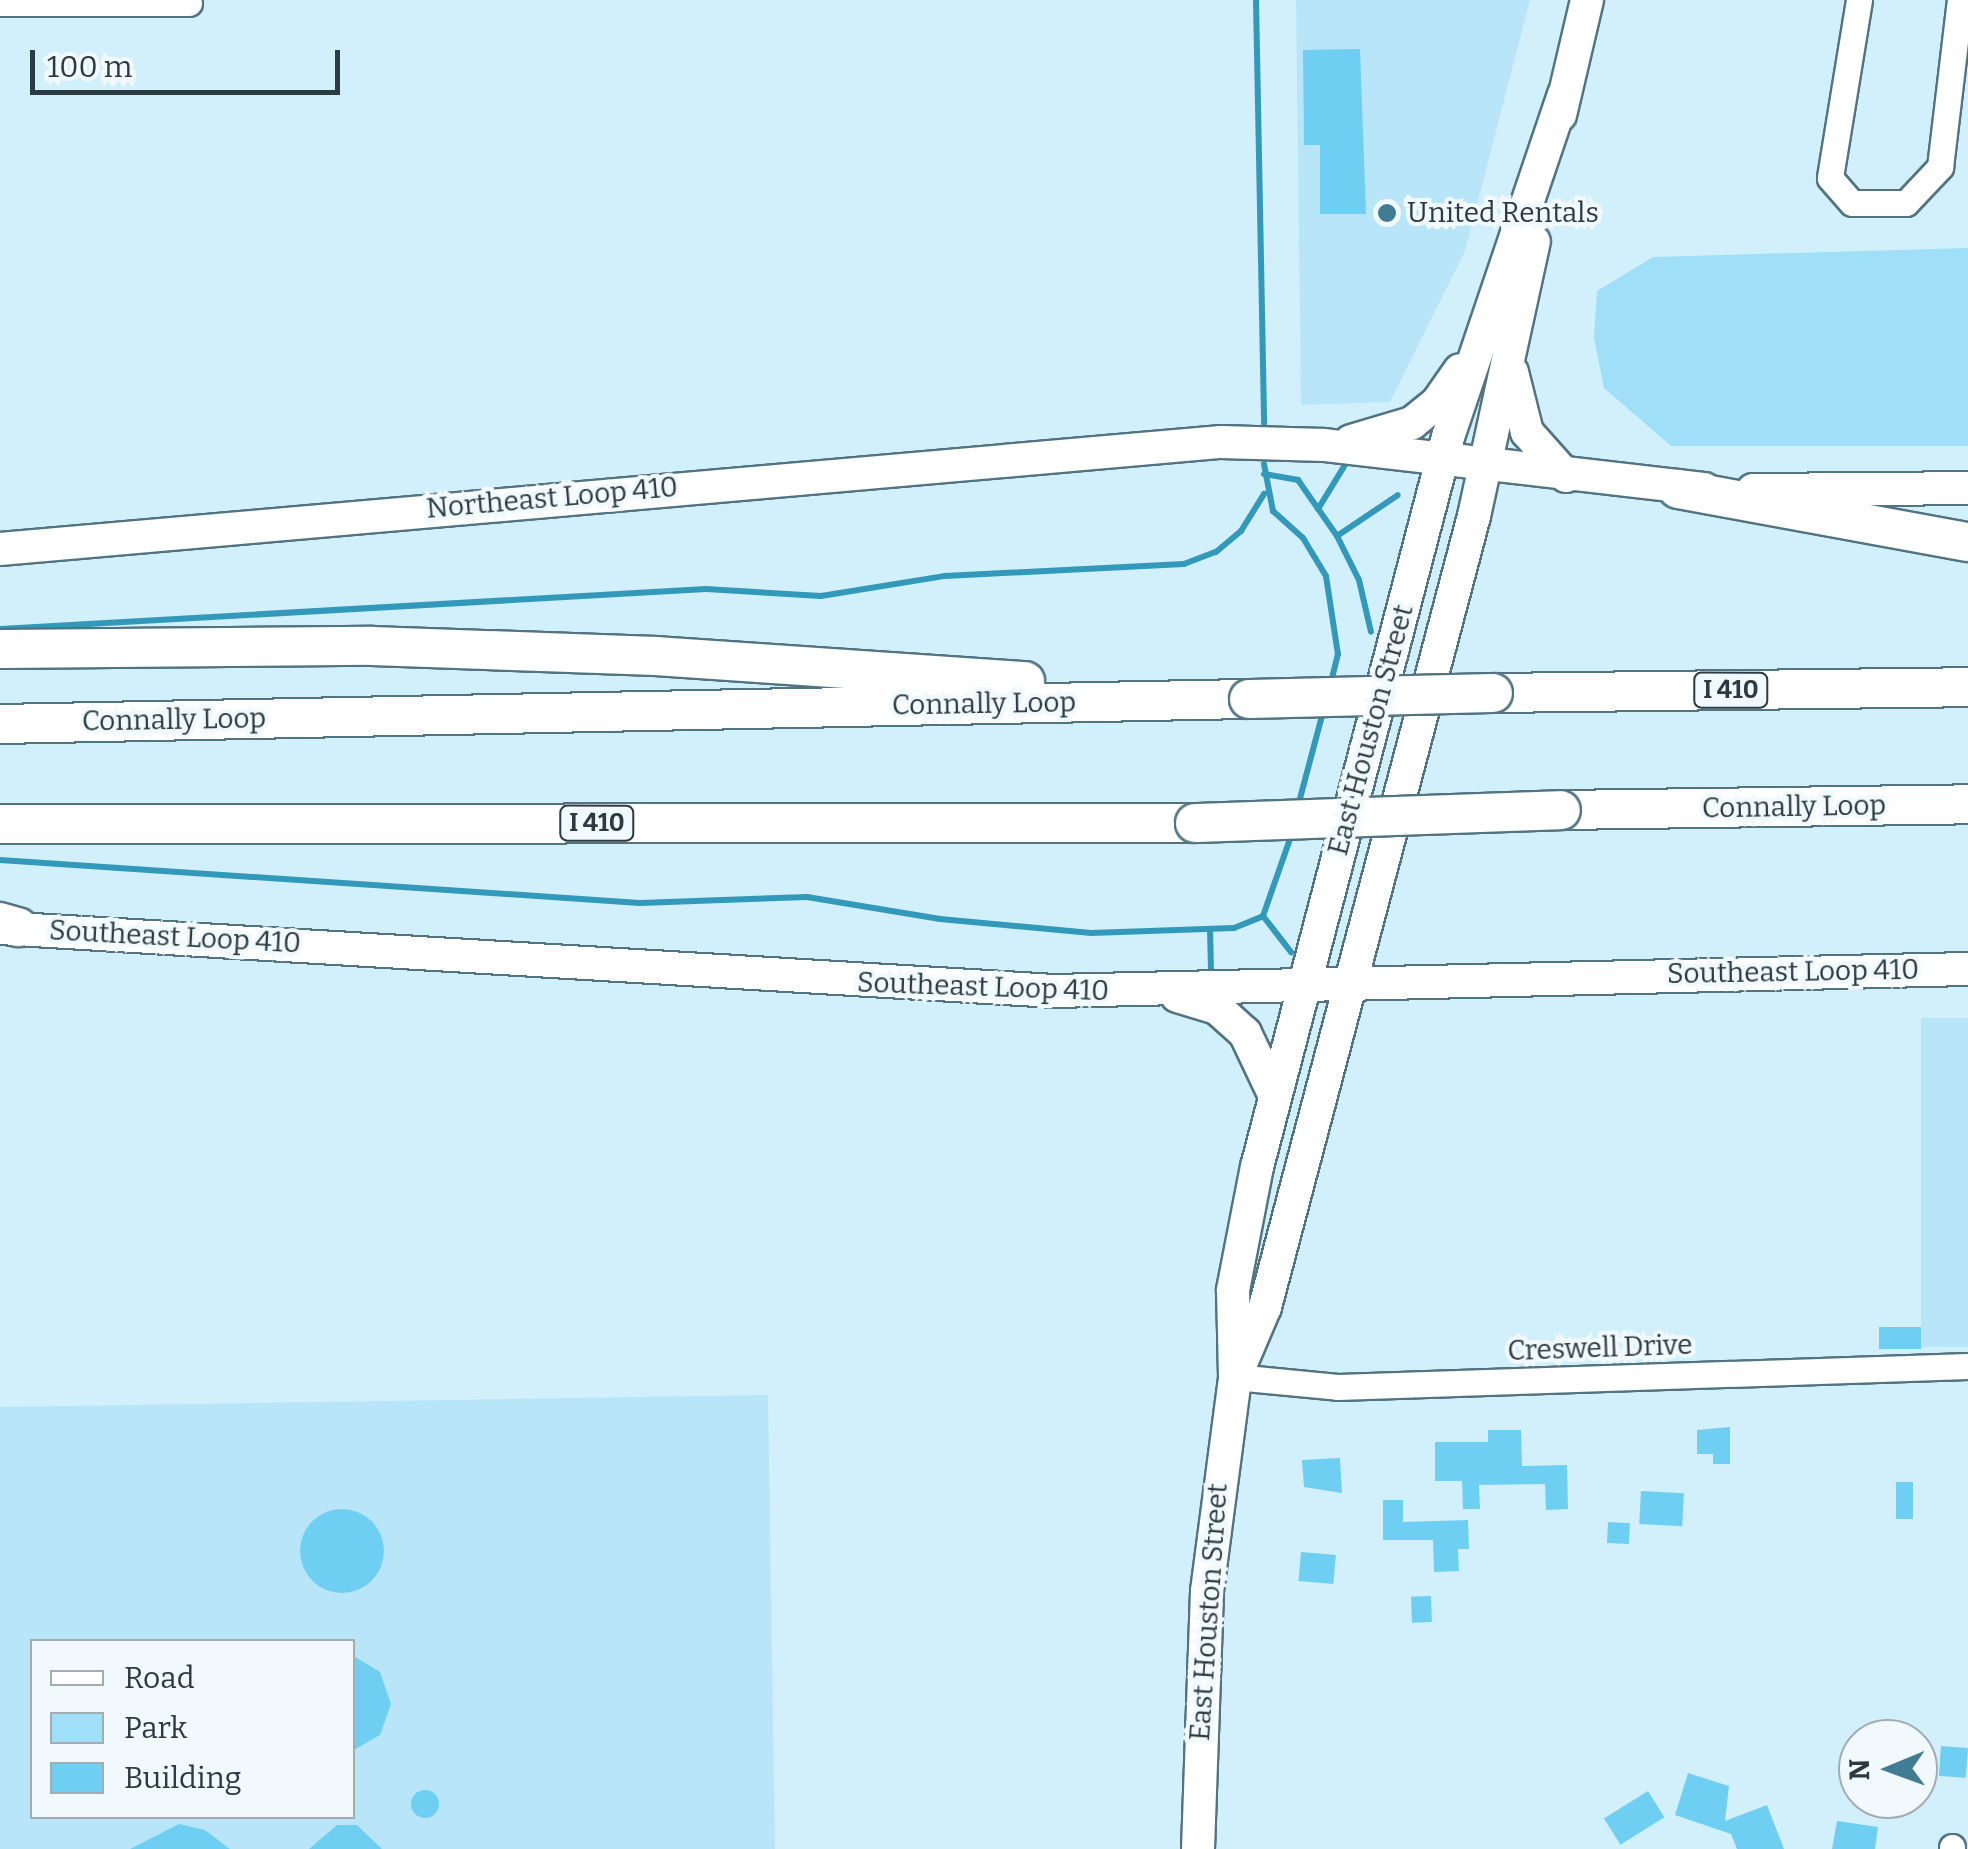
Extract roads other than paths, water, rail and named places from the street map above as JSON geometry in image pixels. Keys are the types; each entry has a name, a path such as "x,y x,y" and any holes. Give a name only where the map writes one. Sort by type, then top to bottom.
{"highway":[{"path":"1678,488 1968,542"},
{"path":"0,649 208,646 656,656 1062,684 1099,702"},
{"name":"Connally Loop","path":"0,724 1968,687"},
{"name":"Connally Loop","path":"0,824 1195,823 1561,810 1968,804"},
{"path":"0,850 300,842 446,824"}],"main road":[{"name":"East Houston Street","path":"1235,1377 1265,1307 1486,466 1587,0"},
{"name":"East Houston Street","path":"1198,1849 1207,1592 1235,1377 1233,1290 1274,1094 1442,460 1564,95"},
{"path":"1324,445 1380,437 1412,423 1437,403 1483,338"},
{"path":"1509,359 1526,432 1566,476"},
{"name":"Northeast Loop 410","path":"0,549 1105,450 1221,442 1324,445"},
{"path":"1324,445 1678,488 1968,488"},
{"name":"Southeast Loop 410","path":"6,926 828,982 1164,992 1304,983 1968,968"},
{"path":"1164,992 1217,1008 1245,1034 1274,1094"}],"street":[{"path":"1859,0 1830,178 1852,203 1906,203 1955,148 1960,0"},
{"path":"0,3 188,3"},
{"name":"Creswell Drive","path":"1235,1377 1338,1387 1968,1366"}],"waterway":[{"path":"1256,0 1264,425"},
{"path":"1264,464 1273,511 1303,538 1326,576 1338,654 1330,685"},
{"path":"1318,509 1345,465"},
{"path":"1264,474 1298,480 1337,536 1359,580 1371,632"},
{"path":"0,629 706,589 821,596 945,576 1184,564 1216,552 1241,531 1264,494"},
{"path":"1337,536 1398,495"},
{"path":"1298,806 1323,712"},
{"path":"0,860 640,903 807,897 940,919 1091,933 1234,928 1263,916 1292,833"},
{"path":"1263,916 1291,952"},
{"path":"1210,929 1211,971"}],"place":[{"name":"United Rentals","path":"1387,213"}]}
